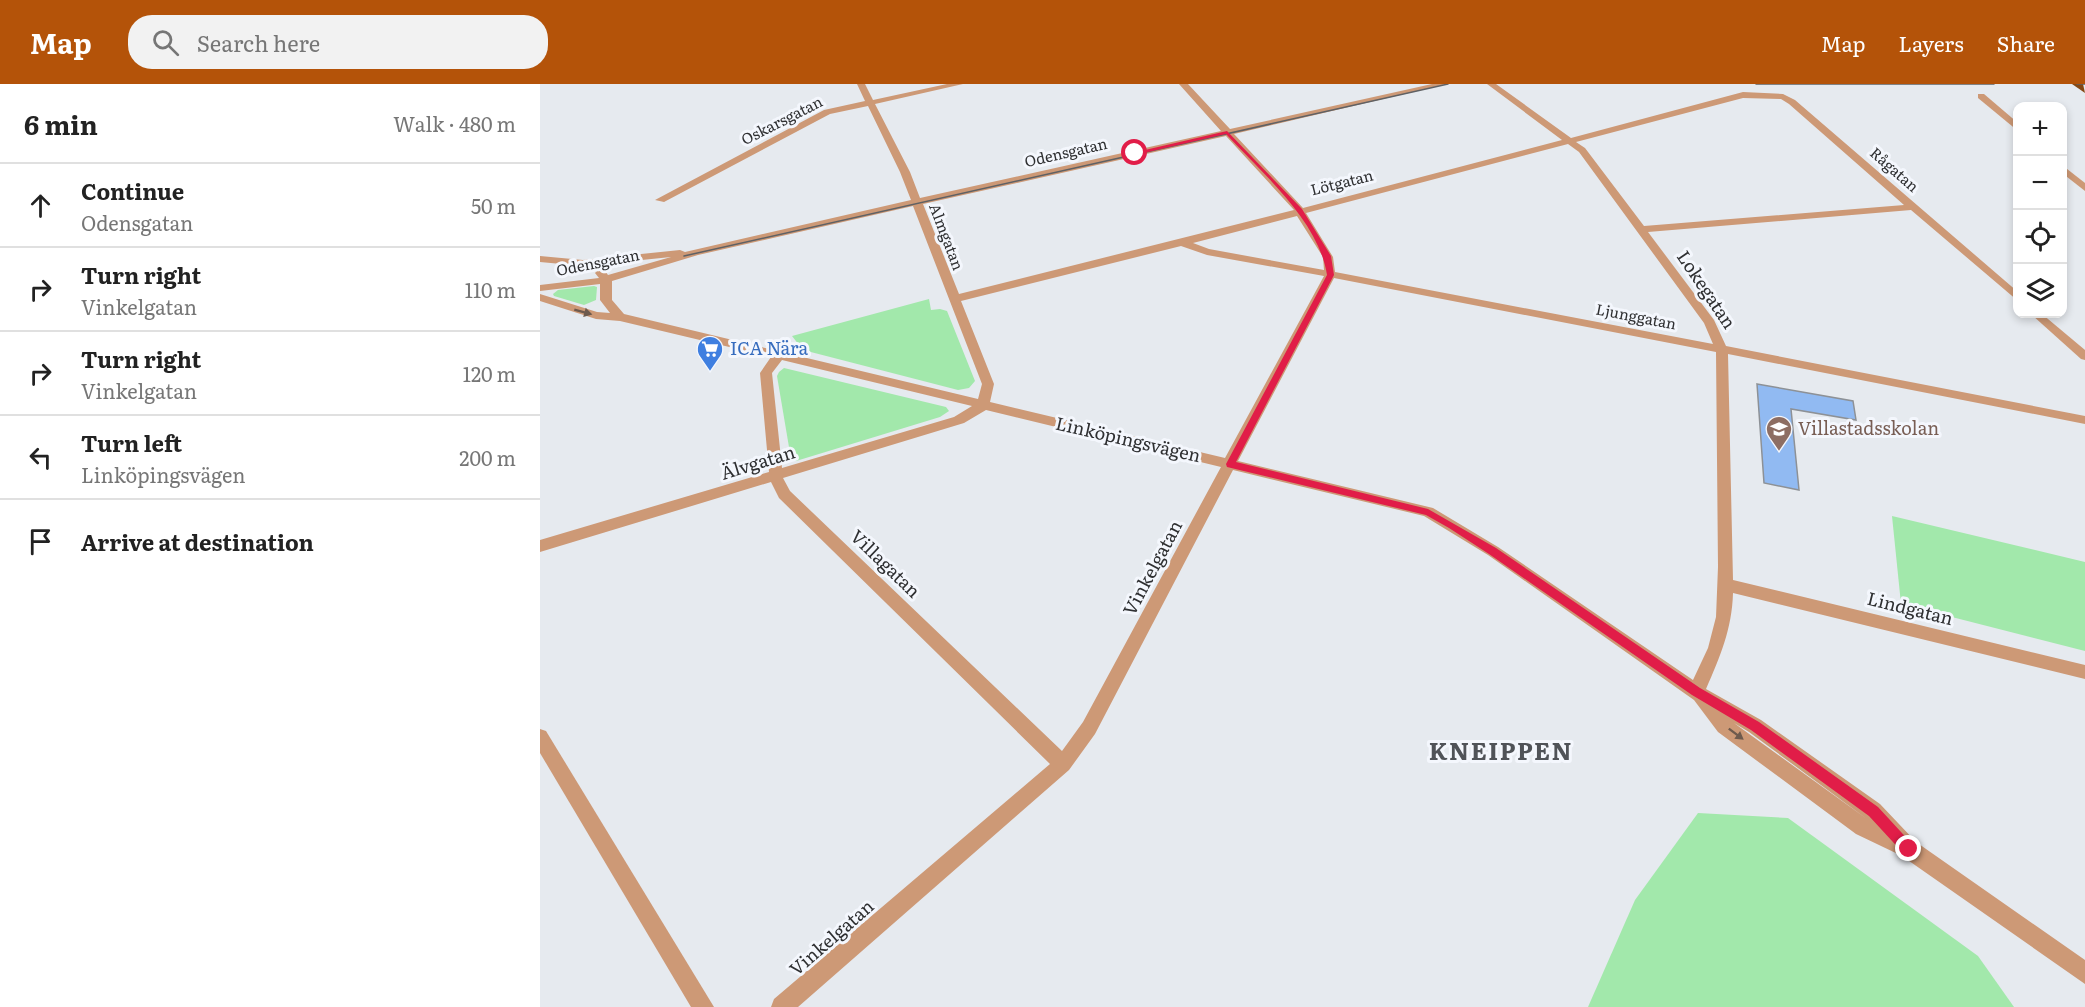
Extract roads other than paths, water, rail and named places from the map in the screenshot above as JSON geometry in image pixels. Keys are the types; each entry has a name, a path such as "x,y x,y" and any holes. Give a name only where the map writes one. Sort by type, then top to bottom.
{"highway":[{"path":"2077,84 2085,90"}],"main road":[{"path":"583,263 596,269"}],"street":[{"name":"Almgatan","path":"861,84 905,172 988,384 982,406"},
{"name":"Oskarsgatan","path":"660,200 828,111 959,84"},
{"path":"1183,84 1299,210 1328,256 1330,275"},
{"name":"Odensgatan","path":"540,288 606,280 695,252 1443,84"},
{"name":"Lokegatan","path":"1491,84 1582,150 1710,323 1722,350 1726,585 1724,617 1716,648 1696,692"},
{"name":"Rågatan","path":"1737,96 1766,95 1783,97 1792,102 2013,294"},
{"name":"Lötgatan","path":"954,299 1182,243 1299,210 1737,96"},
{"path":"1981,96 2013,125"},
{"path":"2067,172 2085,188"},
{"path":"1640,230 1914,207"},
{"name":"Ljunggatan","path":"1182,243 1207,252 2085,420"},
{"name":"Odensgatan","path":"583,263 654,254 695,252"},
{"path":"540,260 583,263"},
{"path":"596,269 606,280 606,300 620,317"},
{"name":"Vinkelgatan","path":"782,1007 1063,764 1089,728 1330,275"},
{"name":"Linköpingsvägen","path":"540,297 596,315 620,317 1428,512 1493,551 1696,692 1724,726 1863,827 1909,849 2085,973"},
{"path":"2041,318 2085,356"},
{"name":"Villagatan","path":"779,356 766,373 776,477 784,494 1063,764"},
{"name":"Älvgatan","path":"540,546 776,477 959,420 982,406"},
{"name":"Lindgatan","path":"1726,585 2085,672"},
{"path":"540,737 703,1007"}],"tram line":[{"path":"684,256 1448,84"},
{"path":"1756,84 1994,84"},
{"path":"2077,84 2085,84"}],"place":[{"name":"ICA Nära","path":"710,372"},
{"name":"Villastadsskolan","path":"1779,452"}],"district":[{"name":"KNEIPPEN","path":"1501,752"}]}
